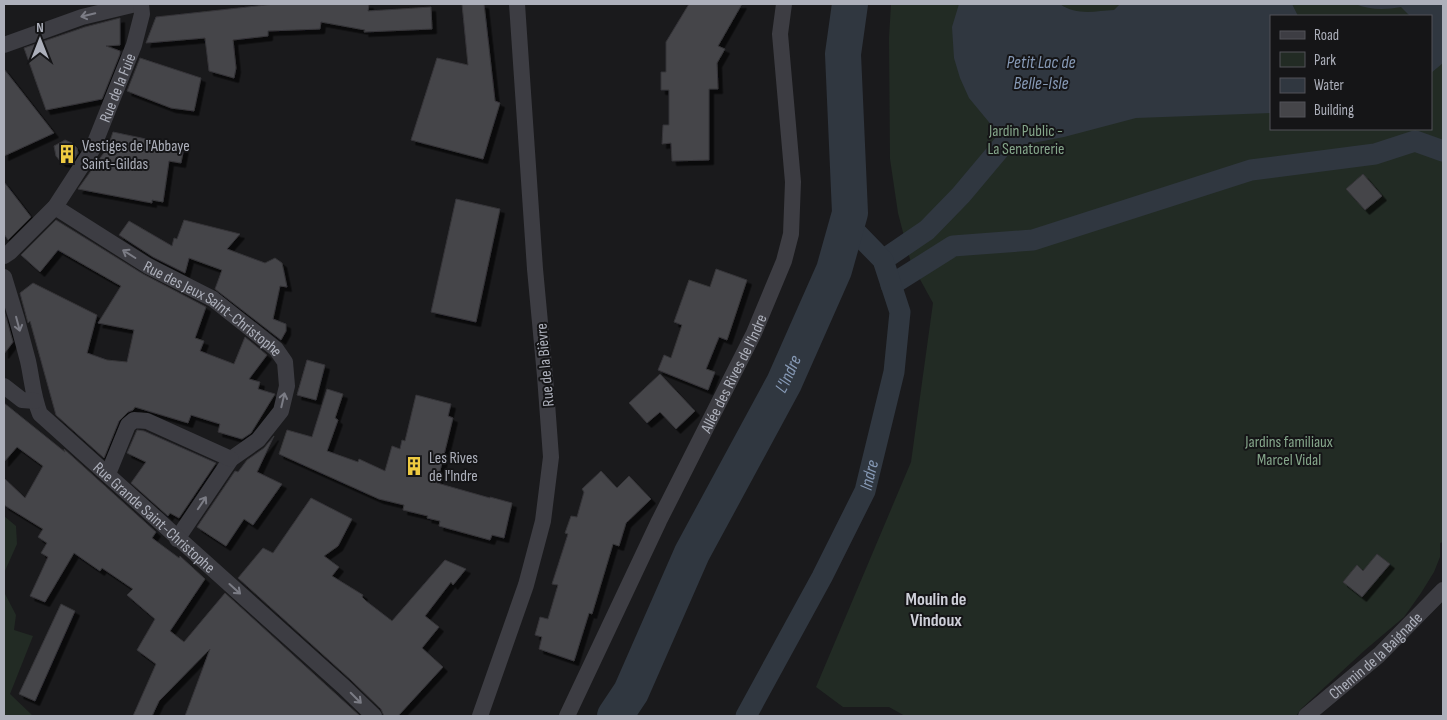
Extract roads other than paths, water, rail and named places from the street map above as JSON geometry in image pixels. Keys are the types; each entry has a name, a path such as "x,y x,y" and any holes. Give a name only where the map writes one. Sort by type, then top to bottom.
{"street":[{"path":"4,45 82,17 136,4"},
{"name":"Rue de la Fuie","path":"4,256 55,207 92,150 134,45 142,14 141,4"},
{"name":"Rue de la Bièvre","path":"480,716 526,585 543,521 551,457 535,269 517,4"},
{"name":"Allée des Rives de l'Indre","path":"567,716 659,521 754,333 784,261 791,234 793,182 780,34 784,4"},
{"name":"Rue des Jeux Saint-Christophe","path":"55,207 148,266 213,299 276,349 285,362 287,386 281,411 258,440 232,459 177,538"},
{"name":"Rue Grande Saint-Christophe","path":"4,277 26,353 34,401 40,414 374,716"},
{"path":"4,386 22,400 34,401"},
{"path":"108,474 128,425 134,420 147,421 232,459"},
{"name":"Chemin de la Baignade","path":"1306,716 1379,655 1443,590"}],"water":[{"name":"Petit Lac de Belle-Isle","path":"959,4 1060,4 1066,8 1086,12 1114,10 1120,4 1292,4 1298,15 1270,15 1270,113 1136,118 1064,137 1017,146 998,133 969,98 954,58 952,27"},
{"path":"1355,4 1443,4 1443,63 1432,72 1432,15 1409,15 1401,7 1378,9"}],"waterway":[{"name":"L'Indre","path":"615,716 631,692 692,553 784,383 834,270 850,213 843,54 850,4"},
{"path":"883,260 927,230 961,195 1008,139"},
{"path":"891,285 953,246 1033,240 1251,170 1375,154 1415,141 1443,151"},
{"name":"Indre","path":"746,716 822,577 865,491 894,372 900,312 883,260 847,223"}],"place":[{"name":"Vestiges de l'Abbaye Saint-Gildas","path":"67,154"},
{"name":"Les Rives de l'Indre","path":"414,466"}],"district":[{"name":"Moulin de Vindoux","path":"936,609"}],"park label":[{"name":"Jardin Public - La Senatorerie","path":"1026,139"},
{"name":"Jardins familiaux Marcel Vidal","path":"1289,450"}]}
